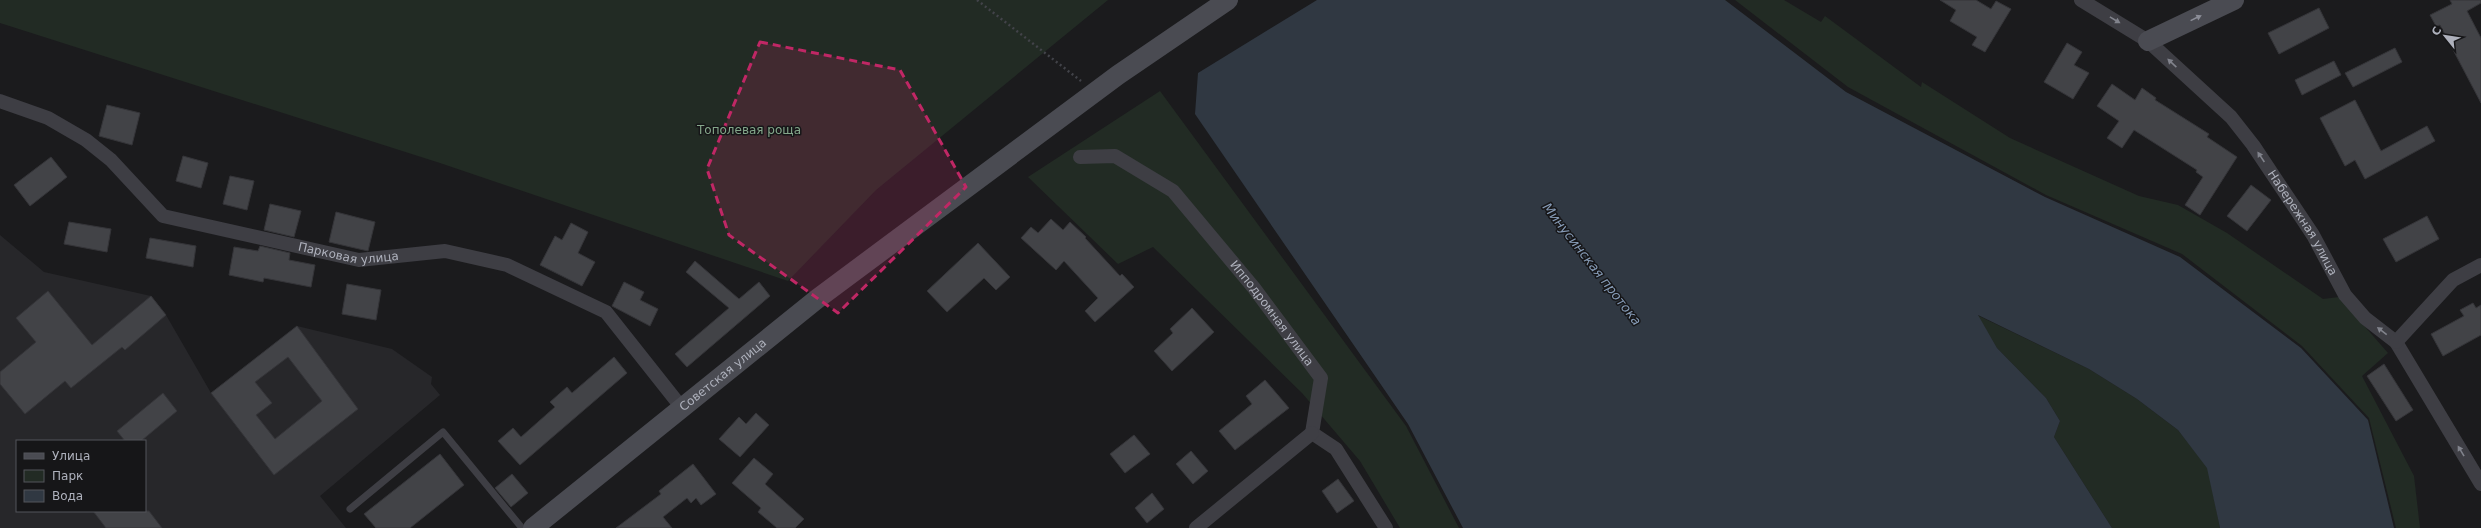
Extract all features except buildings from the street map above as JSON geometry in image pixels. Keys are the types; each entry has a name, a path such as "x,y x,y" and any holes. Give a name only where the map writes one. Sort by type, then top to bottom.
{"street":[{"name":"Советская улица","path":"533,528 817,299 918,226 977,178 1118,75 1228,0"},
{"name":"Набережная улица","path":"2081,0 2148,41 2230,117 2253,144 2313,235 2345,295 2365,318 2396,342 2481,484"},
{"path":"2148,41 2234,0"},
{"name":"Парковая улица","path":"0,101 48,118 86,140 112,160 164,216 359,260 445,251 506,265 606,312 682,408"},
{"name":"Ипподромная улица","path":"1080,157 1115,156 1173,191 1254,288 1322,378 1312,433"},
{"path":"2396,342 2453,280 2481,265"},
{"path":"1196,528 1312,433 1336,449 1386,528"}],"lane":[{"path":"350,510 443,432 522,528"}],"path":[{"path":"977,0 1095,92"}],"highlighted area":[{"path":"760,42 900,70 966,187 838,313 729,235 707,169"}],"shaded area":[{"path":"0,235 44,272 151,296 166,315 211,393 297,326 392,349 432,377 431,384 440,395 320,496 346,528 0,528"}],"green space":[{"name":"Тополевая роща","path":"0,0 1108,0 876,190 788,281 440,163 0,23"},
{"path":"1735,0 1784,0 1821,22 1825,16 1921,87 1922,82 2010,138 2139,196 2178,205 2227,233 2323,299 2339,297 2388,353 2362,376 2414,476 2420,528 2396,528 2369,418 2302,346 2182,254 2046,195 1848,87"},
{"path":"1160,91 1406,426 1459,528 1400,528 1360,461 1302,393 1153,247 1118,264 1028,177"},
{"path":"1977,315 2089,369 2137,399 2178,430 2208,468 2220,528 2112,528 2054,437 2060,421 2046,398 1997,348"}],"water":[{"name":"Минусинская протока","path":"1317,0 1725,0 1846,92 2045,197 2180,257 2301,348 2368,420 2394,528 2220,528 2207,468 2178,430 2137,399 2089,369 1978,315 1997,348 2046,398 2060,421 2054,437 2112,528 1463,528 1408,424 1195,114 1198,73"}]}
